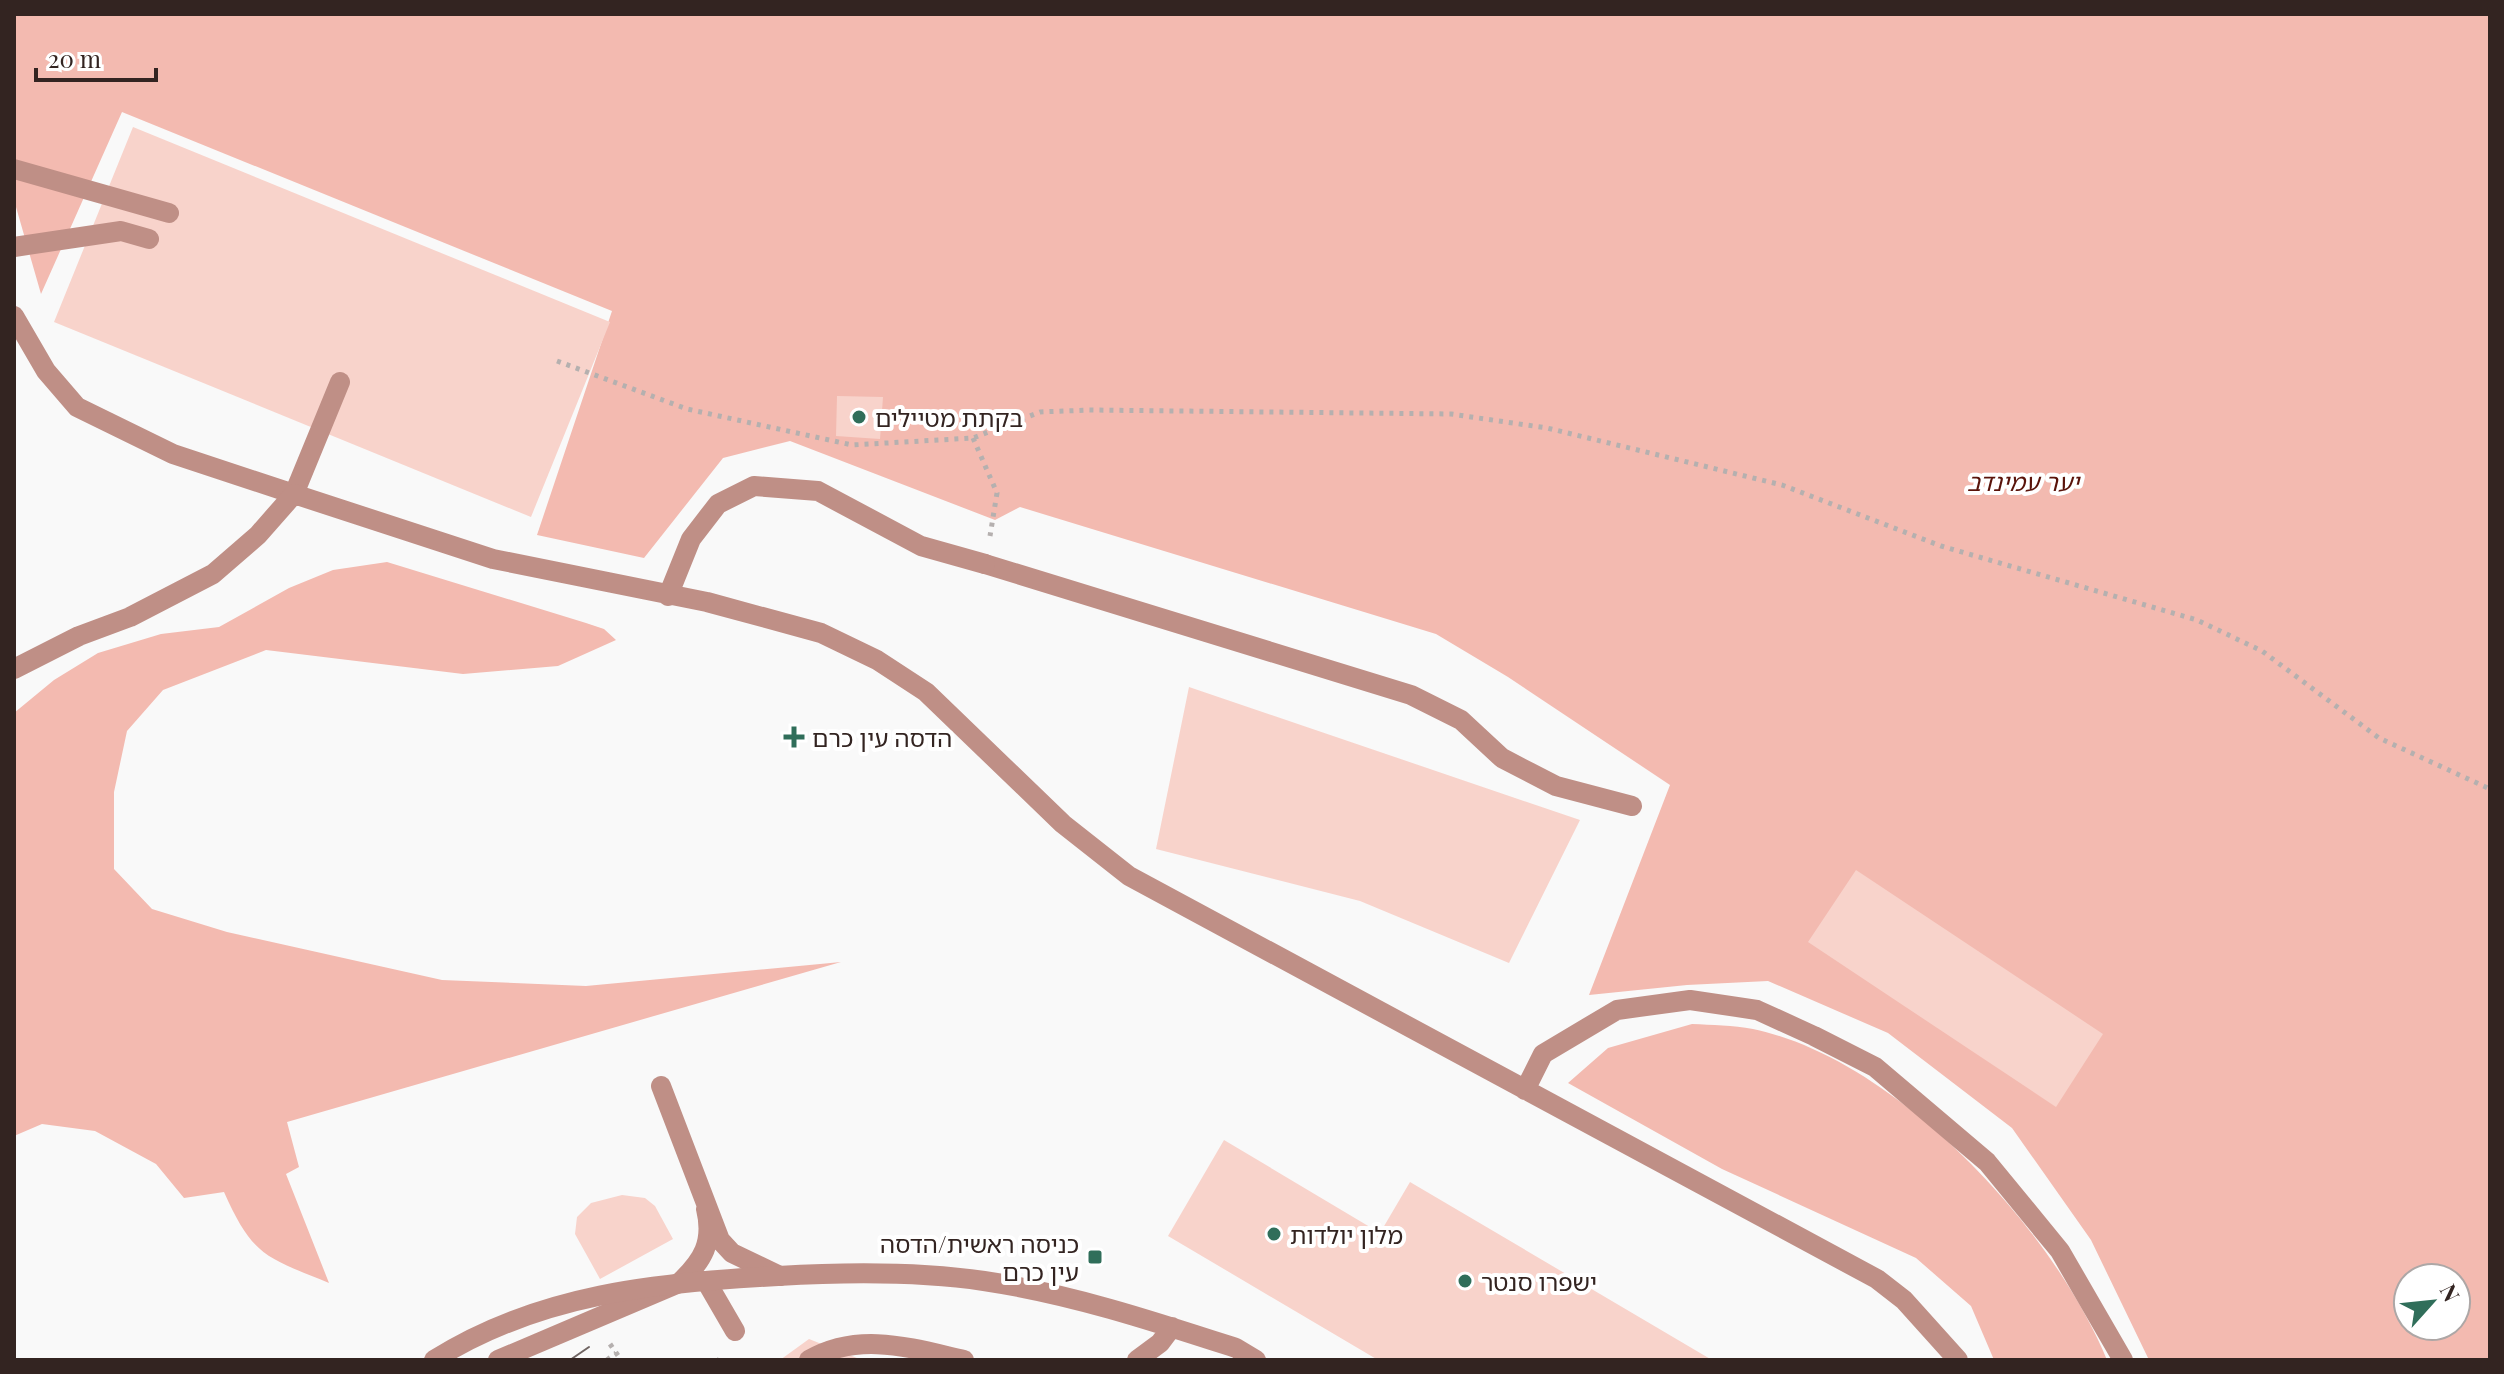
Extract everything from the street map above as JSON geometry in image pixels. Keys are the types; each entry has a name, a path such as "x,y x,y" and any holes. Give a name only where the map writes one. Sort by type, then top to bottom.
{"street":[{"path":"14,169 169,213"},
{"path":"14,247 121,231 149,239"},
{"path":"14,316 46,371 77,407 173,454 493,559 707,602 821,633 877,660 926,692 1063,824 1129,876 1877,1279 1935,1330 1958,1360"},
{"path":"14,669 79,636 130,617 213,574 258,535 294,494 340,382"},
{"path":"668,596 691,539 718,504 754,486 818,491 921,546 1411,695 1461,720 1502,758 1556,786 1632,806"},
{"path":"1525,1090 1543,1054 1617,1010 1690,1000 1757,1010 1875,1067 1987,1162 2060,1251 2123,1360"},
{"path":"661,1086 720,1240 732,1253 780,1276"},
{"path":"498,1360 679,1283 702,1260 708,1246 710,1233 706,1209"},
{"path":"434,1360 534,1313 630,1288 852,1271 983,1281 1087,1301 1236,1348 1256,1360"},
{"path":"706,1281 735,1331"},
{"path":"1137,1360 1160,1343 1172,1327"},
{"path":"809,1360 823,1352 856,1344 895,1343 964,1360"}],"path":[{"path":"557,361 687,409 852,445 973,438 1040,412 1089,410 1451,414 1547,428 1782,485 1941,546 2197,620 2262,651 2379,738 2490,789"},
{"path":"973,438 997,493 985,564"},
{"path":"607,1360 616,1353"}],"green space":[{"name":"יער עמינדב","path":"14,14 2490,14 2490,1360 2149,1360 2091,1240 2012,1128 1888,1033 1768,981 1589,995 1670,785 1508,677 1436,634 1020,507 995,520 790,441 723,458 644,558 537,535 612,311 122,112 41,294 14,200"},
{"path":"387,562 604,629 616,640 558,666 463,674 266,650 163,690 127,731 114,792 114,869 152,909 227,932 442,980 586,986 841,962 287,1122 299,1167 286,1174 329,1283 276,1260 253,1243 224,1192 184,1198 156,1164 95,1131 42,1124 14,1136 14,713 54,680 98,653 161,634 219,627 289,588 333,570"},
{"path":"1692,1024 1753,1029 1807,1046 1861,1075 1914,1112 1963,1156 2009,1205 2049,1257 2082,1309 2107,1360 1994,1360 1971,1306 1916,1258 1722,1169 1568,1083 1608,1048"}],"building":[{"path":"133,127 610,322 531,517 54,322"},
{"name":"בקתת מטיילים","path":"837,396 883,397 880,439 836,436"},
{"path":"1189,687 1580,820 1509,963 1360,901 1156,849"},
{"path":"1856,870 2103,1034 2056,1107 1808,942"},
{"name":"ישפרו סנטר","path":"1224,1140 1380,1233 1410,1182 1712,1360 1378,1360 1168,1236"},
{"path":"622,1195 645,1198 655,1206 673,1239 600,1279 575,1234 577,1217 591,1203"},
{"path":"809,1339 862,1360 780,1360"}],"tram line":[{"path":"570,1360 589,1347"}],"place":[{"name":"בקתת מטיילים","path":"859,417"},
{"name":"הדסה עין כרם","path":"794,737"},
{"name":"מלון יולדות","path":"1274,1234"},
{"name":"כניסה ראשית/הדסה עין כרם","path":"1095,1257"},
{"name":"ישפרו סנטר","path":"1465,1281"}]}
